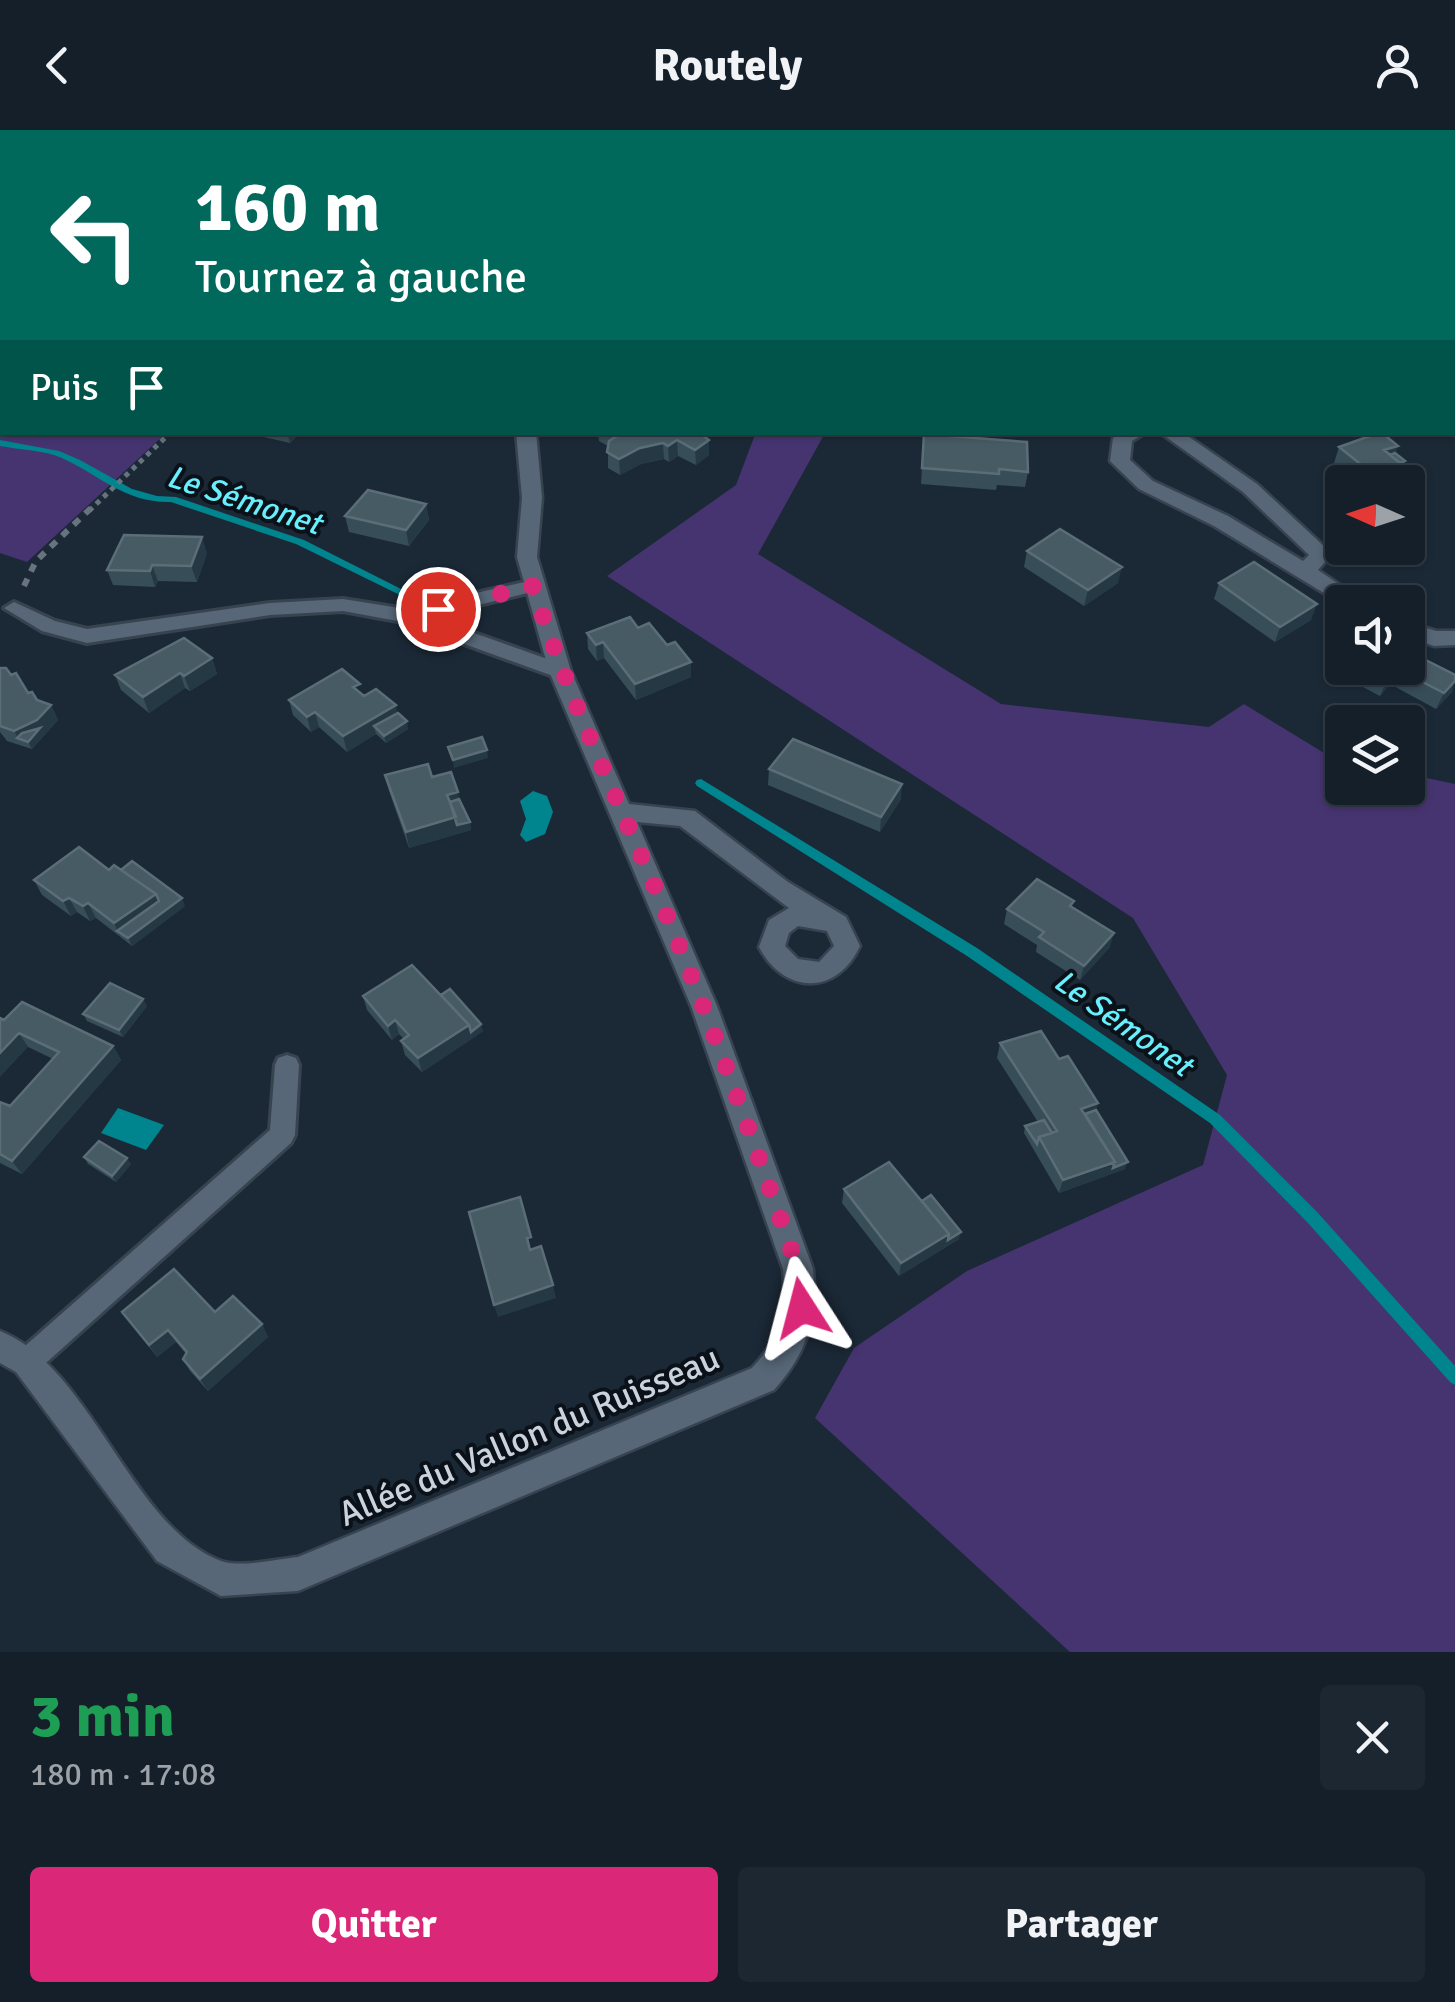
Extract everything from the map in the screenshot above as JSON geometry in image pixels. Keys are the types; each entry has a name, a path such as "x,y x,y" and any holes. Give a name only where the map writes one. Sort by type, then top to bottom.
{"street":[{"name":"Allée du Vallon du Ruisseau","path":"0,1346 27,1362 169,1550 221,1579 298,1574 763,1379 790,1351 802,1308 798,1269 704,1006 560,671 533,586 527,558 532,498 526,435"},
{"path":"1130,435 1123,438 1120,461 1146,486 1220,521 1326,585"},
{"path":"1172,435 1250,488 1321,555 1304,572"},
{"path":"1425,636 1455,638"},
{"path":"623,812 686,817 779,889 826,918"}],"lane":[{"path":"406,616 533,586"},
{"path":"14,608 50,626 87,636 270,609 343,605 406,616 560,671"},
{"path":"27,1362 282,1134 287,1064"}],"path":[{"path":"14,608 36,561 168,435"}],"shaded area":[{"path":"0,435 164,435 27,562 0,553"},
{"path":"755,435 824,435 758,554 1001,704 1209,727 1244,704 1325,754 1325,805 1425,805 1425,778 1455,784 1455,1652 1070,1652 815,1418 854,1348 967,1271 1203,1165 1227,1075 1133,918 607,576 736,485"}],"water":[{"path":"533,791 547,796 553,812 545,834 526,842 520,835 526,819 520,801"},
{"path":"118,1108 164,1125 146,1150 101,1133"}],"building":[{"path":"702,435 709,440 695,450 677,440 668,446 663,443 640,448 619,459 607,452 609,441 617,436"},
{"path":"924,435 1027,442 1028,472 999,469 999,474 922,468"},
{"path":"1373,435 1385,435 1398,446 1384,450 1403,465 1362,465 1339,447"},
{"path":"368,490 426,504 406,530 345,516"},
{"path":"1060,529 1122,567 1088,590 1027,551"},
{"path":"124,535 202,537 191,566 152,565 150,571 107,570"},
{"path":"1254,562 1317,604 1280,627 1219,583"},
{"path":"630,617 638,628 649,623 667,645 675,642 691,662 635,684 603,642 596,645 587,633"},
{"path":"184,638 212,658 143,697 115,675"},
{"path":"1425,660 1455,675 1455,681 1444,693 1425,683"},
{"path":"0,668 6,668 11,675 16,673 28,693 51,705 37,720 14,731 0,726"},
{"path":"342,669 360,684 353,687 364,696 376,689 396,705 343,736 315,712 307,717 289,700"},
{"path":"398,713 407,721 384,736 374,726"},
{"path":"40,728 28,742 17,738 22,733"},
{"path":"482,737 487,750 453,760 448,747"},
{"path":"793,739 902,784 881,817 769,769"},
{"path":"428,764 432,777 451,772 458,792 447,795 456,817 406,832 385,775"},
{"path":"459,799 470,822 457,825 450,802"},
{"path":"79,847 109,870 114,865 156,894 114,923 88,903 83,906 69,898 63,901 34,880"},
{"path":"132,861 182,898 128,938 117,931 159,901 156,894 121,870"},
{"path":"1037,879 1074,901 1070,906 1114,933 1084,966 1039,937 1044,932 1007,909"},
{"path":"412,965 469,1025 418,1058 401,1041 409,1035 395,1020 388,1026 363,996"},
{"path":"110,983 143,999 119,1030 83,1014"},
{"path":"450,989 481,1024 471,1032 441,995"},
{"path":"22,1002 113,1046 12,1161 0,1154 0,1102 10,1106 59,1052 19,1033 0,1053 0,1018 4,1020"},
{"path":"1041,1031 1059,1059 1068,1056 1098,1103 1081,1109 1115,1162 1063,1180 1039,1137 1057,1131 1000,1043"},
{"path":"1096,1110 1128,1162 1113,1168 1115,1162 1085,1114"},
{"path":"1044,1120 1052,1133 1039,1137 1037,1144 1025,1126"},
{"path":"99,1141 127,1158 112,1176 84,1157"},
{"path":"889,1162 949,1234 901,1263 844,1189"},
{"path":"931,1195 961,1232 948,1240 949,1234 922,1201"},
{"path":"520,1197 531,1237 527,1238 530,1250 541,1246 553,1285 494,1305 469,1212"},
{"path":"174,1269 215,1312 233,1296 262,1324 200,1379 183,1359 187,1352 168,1330 149,1345 122,1312"}],"waterway":[{"name":"Le Sémonet","path":"0,443 56,453 142,496 172,499 300,542 412,597"},
{"name":"Le Sémonet","path":"701,783 972,952 1215,1119 1313,1218 1455,1377"}],"route":[{"path":"438,609 533,586 560,671 634,838 749,1128 798,1269 802,1308"}]}
